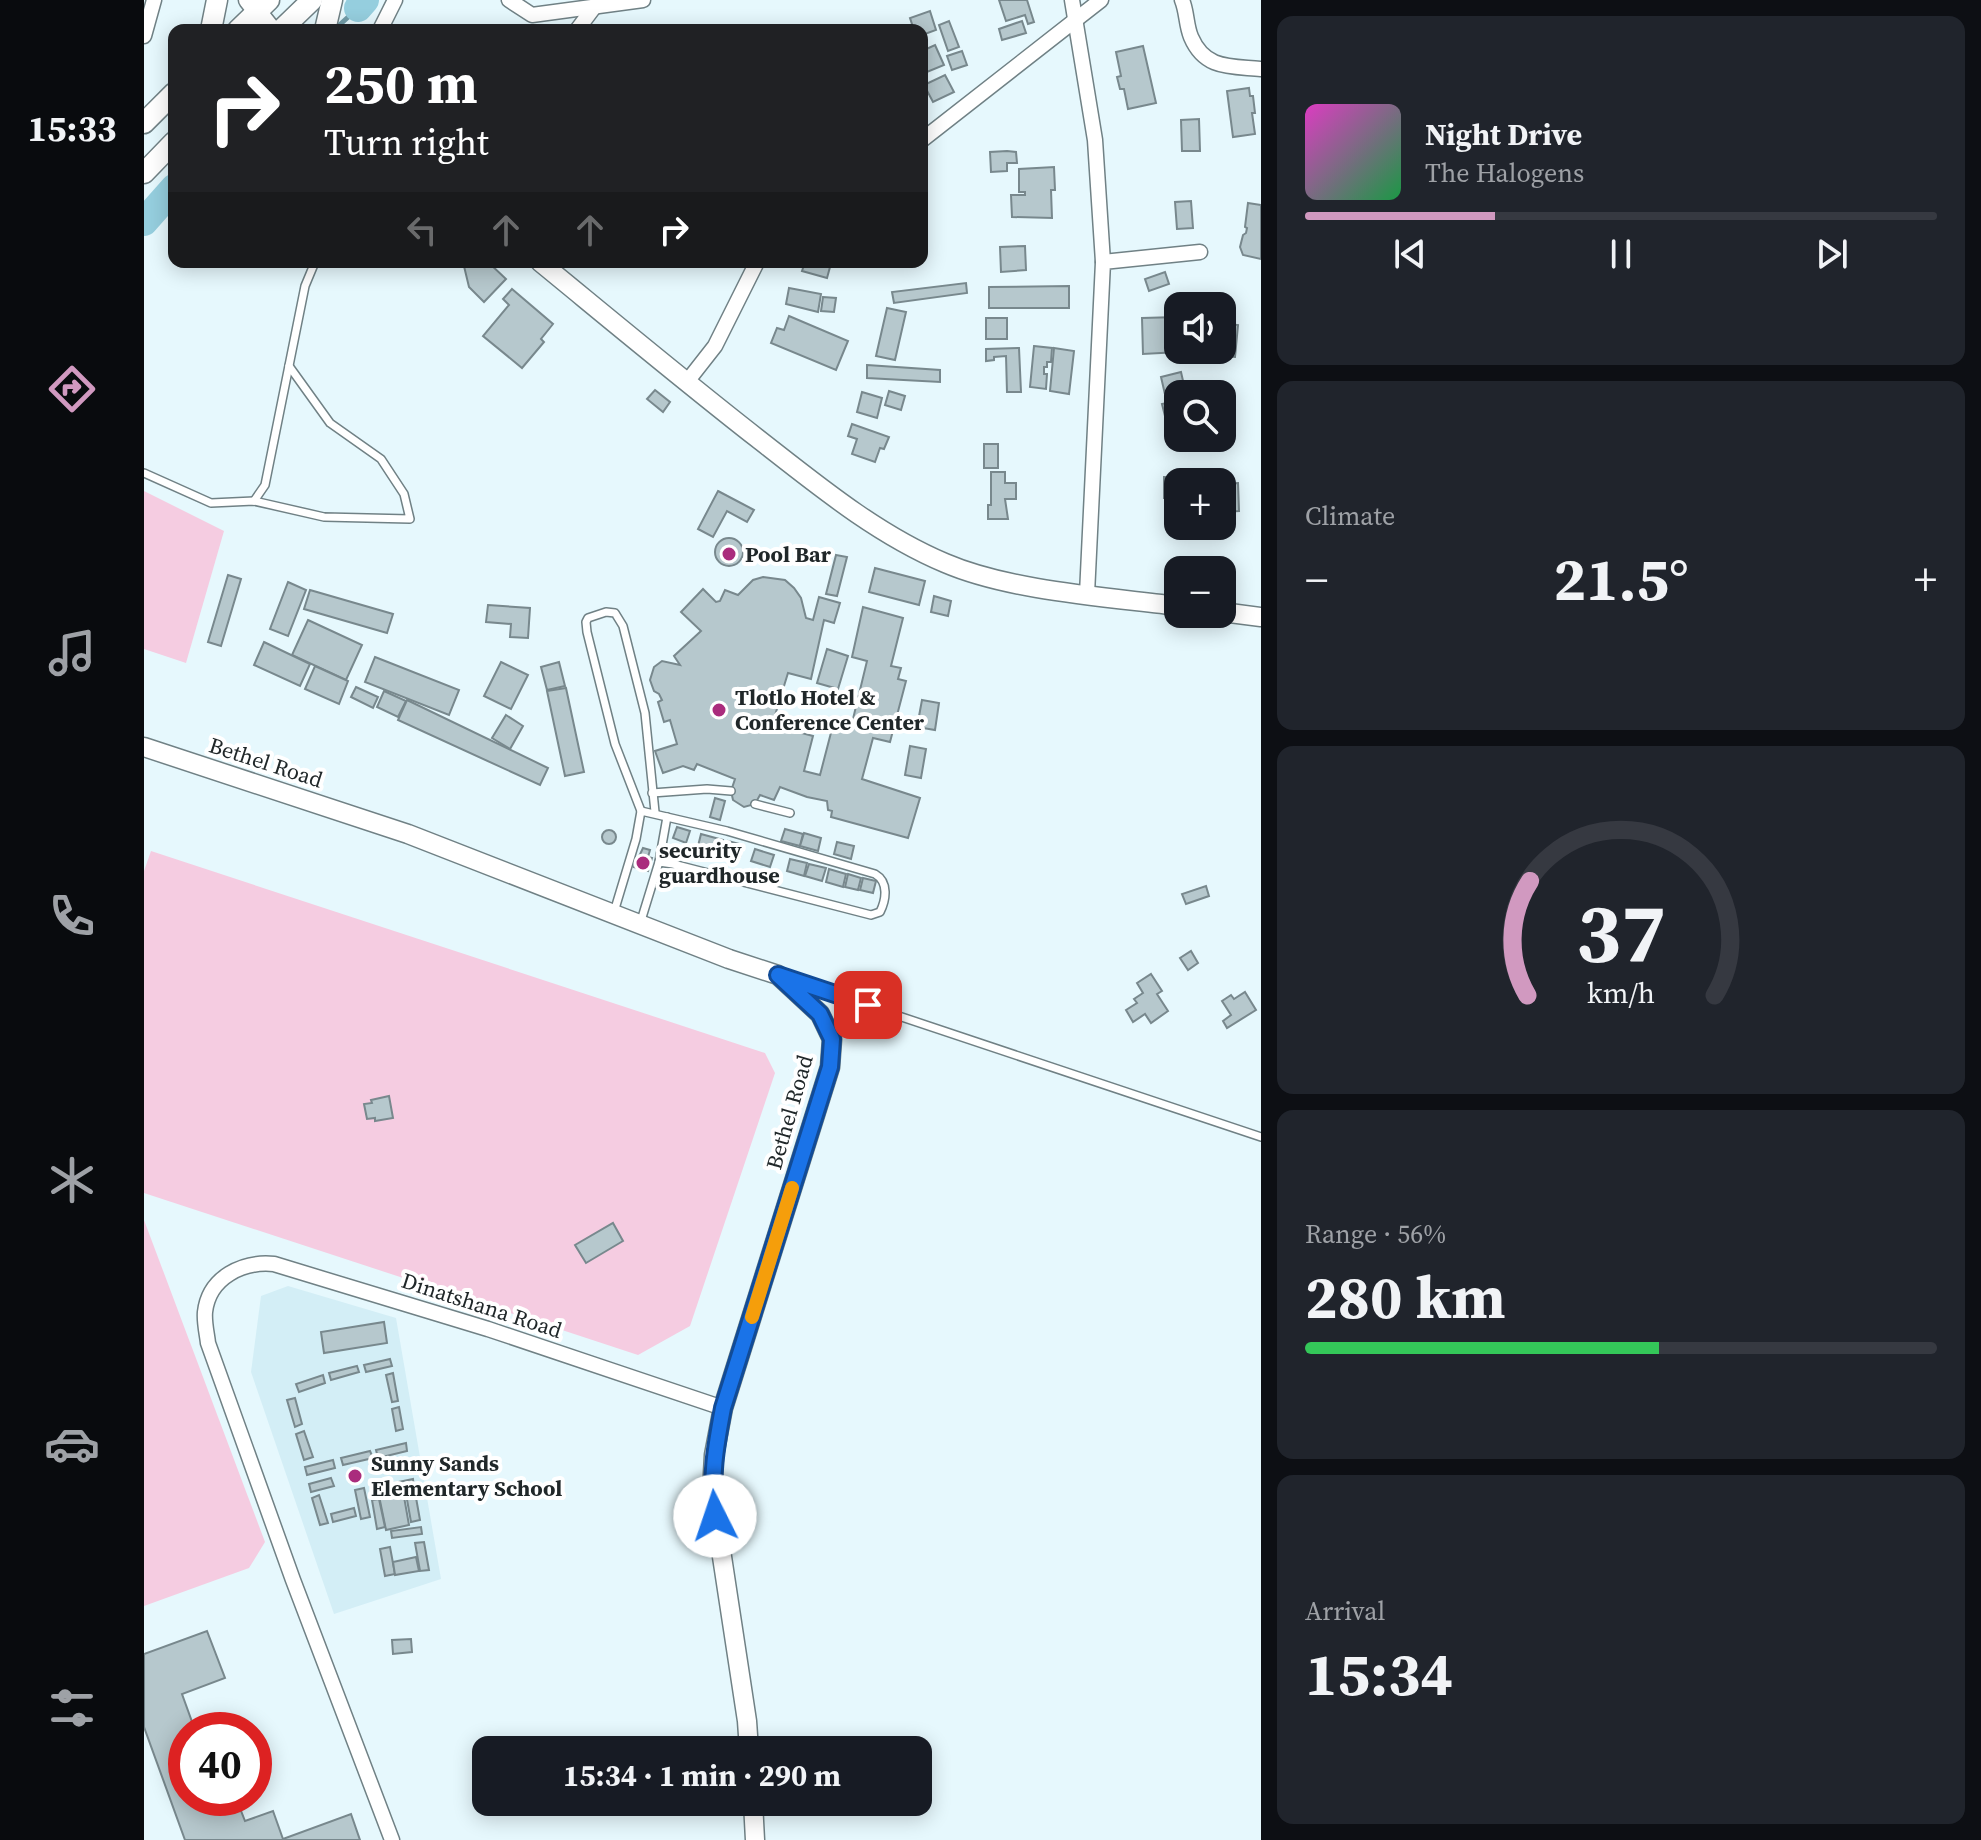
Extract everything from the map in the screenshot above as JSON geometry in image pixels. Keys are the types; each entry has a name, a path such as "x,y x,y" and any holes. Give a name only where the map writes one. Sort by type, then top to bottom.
{"main road":[{"path":"212,24 217,0"},
{"path":"287,24 312,0"},
{"path":"326,24 332,0"},
{"path":"243,24 258,4"},
{"path":"144,123 168,99"},
{"path":"144,173 168,148"}],"street":[{"path":"144,36 154,0"},
{"path":"383,24 395,0"},
{"path":"509,0 532,15 643,0"},
{"path":"1072,0 1095,140 1103,262 1087,594"},
{"path":"928,135 1101,0"},
{"path":"1182,0 1191,36 1202,54 1216,65 1261,69"},
{"path":"258,4 269,24"},
{"path":"582,24 595,6"},
{"path":"1103,262 1200,252"},
{"path":"547,268 686,383 794,467 895,537 945,563 979,575 1164,604"},
{"path":"686,383 715,346 754,268"},
{"path":"1236,614 1261,617"},
{"name":"Bethel Road","path":"144,747 408,834 778,975 820,1014 832,1039 830,1067 723,1408 714,1455 712,1491 748,1736"},
{"name":"Dinatshana Road","path":"392,1840 293,1580 208,1343 205,1312 214,1289 227,1274 257,1262 274,1264 488,1329 723,1408"},
{"path":"754,1816 755,1840"}],"lane":[{"path":"254,501 265,485 305,286 312,268"},
{"path":"144,473 211,503 254,501 324,517 410,519 404,494 381,459 330,423 289,366"},
{"path":"613,914 636,839 641,811 615,744 587,632 586,622 595,614 615,613 623,626 645,713 655,812"},
{"path":"652,793 707,789 731,791"},
{"path":"755,804 790,813"},
{"path":"641,811 727,831 875,874 881,877 884,884 884,904 880,912 859,913 659,862"},
{"path":"640,924 659,862 667,817"},
{"path":"778,975 1261,1137"}],"shaded area":[{"path":"144,491 224,531 186,663 144,649"},
{"path":"151,851 765,1053 775,1073 690,1326 638,1355 144,1193 144,871"},
{"path":"144,1220 265,1542 249,1568 144,1606"},
{"name":"Sunny Sands Elementary School","path":"288,1286 396,1318 441,1579 334,1614 251,1372 261,1296"}],"building":[{"path":"999,0 1027,0 1034,22 1028,24 1025,15 1006,21"},
{"path":"930,11 936,30 928,33 928,24 912,24 910,18"},
{"path":"949,21 959,47 948,51 939,25"},
{"path":"1022,21 1026,33 1002,40 999,29"},
{"path":"935,45 944,65 928,72 928,48"},
{"path":"1143,46 1156,103 1128,109 1124,89 1120,89 1117,77 1121,76 1116,52"},
{"path":"962,51 967,65 952,70 947,56"},
{"path":"945,75 954,92 933,102 928,93 928,83"},
{"path":"1249,88 1250,96 1253,96 1255,134 1233,137 1227,91"},
{"path":"1199,119 1200,151 1182,151 1181,120"},
{"path":"990,152 1016,152 1017,163 1007,163 1007,171 991,172"},
{"path":"1054,167 1052,218 1012,217 1011,195 1025,195 1025,192 1019,192 1019,169"},
{"path":"1191,201 1193,228 1177,229 1175,202"},
{"path":"1248,203 1261,205 1261,259 1243,255 1240,247 1247,228"},
{"path":"1025,246 1026,270 1001,272 1000,247"},
{"path":"464,268 494,268 506,279 484,302 469,287"},
{"path":"803,268 830,268 827,278 802,271"},
{"path":"1165,272 1169,284 1149,291 1145,279"},
{"path":"966,283 967,293 894,303 892,292"},
{"path":"1069,286 1069,308 989,308 989,287"},
{"path":"789,288 821,294 818,312 786,304"},
{"path":"512,289 553,324 541,339 544,342 522,368 483,336 509,305 503,299"},
{"path":"823,297 836,298 834,312 821,311"},
{"path":"887,308 906,312 895,360 876,356"},
{"path":"789,316 848,341 836,370 771,343 777,328 784,330"},
{"path":"1164,317 1164,353 1143,354 1142,318"},
{"path":"986,318 1007,318 1007,339 986,339"},
{"path":"1034,346 1052,348 1051,362 1044,367 1046,389 1030,387"},
{"path":"1019,348 1021,392 1007,392 1006,356 986,361 986,349"},
{"path":"1054,348 1074,351 1069,394 1050,391"},
{"path":"867,365 940,370 940,382 867,378"},
{"path":"1181,372 1183,380 1164,380 1164,390 1161,377"},
{"path":"655,390 670,402 663,412 647,399"},
{"path":"889,391 905,396 901,410 885,405"},
{"path":"862,392 882,398 877,418 857,412"},
{"path":"852,424 889,437 884,449 880,448 875,462 852,454 857,439 848,436"},
{"path":"984,444 998,444 998,468 984,468"},
{"path":"991,472 1005,472 1005,483 1016,483 1016,499 1005,499 1008,519 988,519"},
{"path":"1236,483 1239,511 1236,511"},
{"path":"718,491 754,510 747,522 727,511 713,537 698,529"},
{"name":"Pool Bar","path":"729,538 739,542 743,552 739,562 729,566 719,562 715,552 719,542"},
{"path":"836,555 847,557 837,596 826,594"},
{"path":"875,568 925,581 919,605 869,592"},
{"path":"228,575 241,579 221,646 208,642"},
{"name":"Tlotlo Hotel & Conference Center","path":"763,577 785,580 794,588 801,598 806,618 813,620 819,597 840,603 834,623 824,620 811,679 788,673 772,725 813,736 804,771 820,775 833,725 848,728 853,719 867,661 852,657 863,607 903,618 891,666 901,668 898,679 906,681 890,742 873,738 862,779 920,798 908,838 831,817 832,811 828,810 827,801 780,787 774,800 760,795 755,804 744,807 733,800 731,791 735,779 697,764 694,770 683,766 663,773 655,751 677,744 670,720 664,722 658,702 662,700 650,680 654,667 662,661 680,665 674,656 701,631 681,612 703,589 716,602 720,601 725,590 738,595 753,580"},
{"path":"288,582 306,590 288,636 270,629"},
{"path":"310,590 393,614 387,633 304,609"},
{"path":"934,596 951,601 948,616 931,612"},
{"path":"488,605 530,608 528,638 510,637 511,624 486,622"},
{"path":"308,620 362,645 346,680 292,655"},
{"path":"264,642 310,664 300,686 254,665"},
{"path":"827,649 848,656 838,689 817,683"},
{"path":"375,657 459,690 449,715 365,682"},
{"path":"501,662 528,675 511,709 484,696"},
{"path":"559,662 565,686 547,690 541,667"},
{"path":"315,666 348,681 339,704 305,689"},
{"path":"356,687 378,697 373,708 351,697"},
{"path":"566,688 584,772 565,776 547,691"},
{"path":"384,691 406,701 398,717 377,707"},
{"path":"407,700 548,768 540,785 398,720"},
{"path":"922,700 939,703 935,730 917,727"},
{"path":"506,715 523,726 510,749 492,738"},
{"path":"910,746 926,749 921,778 905,775"},
{"path":"715,798 725,801 720,820 710,817"},
{"path":"677,827 690,831 686,843 673,838"},
{"path":"785,829 803,834 800,846 781,841"},
{"path":"609,830 616,837 609,844 602,837"},
{"path":"804,833 821,838 818,851 800,846"},
{"path":"701,834 723,840 720,852 698,846"},
{"path":"728,841 743,845 740,857 724,853"},
{"path":"837,842 854,846 851,859 834,854"},
{"name":"security guardhouse","path":"643,848 650,850 648,857 652,858 648,871 634,867"},
{"path":"755,849 774,855 770,867 751,861"},
{"path":"790,859 807,863 804,876 787,871"},
{"path":"809,864 826,868 822,881 805,876"},
{"path":"829,869 846,874 843,887 826,882"},
{"path":"848,874 861,878 858,890 845,887"},
{"path":"863,878 876,881 873,893 860,890"},
{"path":"1206,886 1209,896 1186,904 1182,894"},
{"path":"1191,951 1198,963 1188,970 1180,958"},
{"path":"1151,974 1162,991 1157,994 1168,1011 1151,1023 1145,1014 1133,1022 1126,1010 1137,1003 1134,999 1143,993 1137,983"},
{"path":"1245,992 1256,1010 1227,1028 1223,1021 1231,1015 1222,1001 1231,995 1234,999"},
{"path":"389,1096 393,1118 367,1119 364,1104"},
{"path":"613,1223 623,1241 586,1263 575,1245"},
{"path":"384,1322 387,1343 324,1353 321,1332"},
{"path":"390,1359 392,1366 366,1372 364,1365"},
{"path":"357,1366 359,1372 331,1380 329,1373"},
{"path":"393,1373 398,1401 392,1402 386,1375"},
{"path":"323,1375 325,1383 299,1392 296,1384"},
{"path":"295,1398 302,1424 295,1427 287,1400"},
{"path":"399,1407 403,1429 396,1431 392,1409"},
{"path":"304,1431 313,1457 304,1460 296,1434"},
{"path":"406,1443 407,1451 378,1458 376,1450"},
{"path":"370,1451 373,1458 343,1465 341,1458"},
{"path":"333,1460 335,1468 307,1475 305,1467"},
{"path":"331,1478 334,1486 311,1492 309,1484"},
{"path":"413,1479 414,1487 385,1493 384,1485"},
{"path":"364,1488 370,1517 361,1519 355,1490"},
{"path":"403,1491 409,1525 386,1530 379,1496"},
{"path":"415,1492 420,1520 411,1522 406,1494"},
{"path":"319,1495 328,1523 320,1525 312,1498"},
{"path":"379,1499 385,1527 377,1529 372,1500"},
{"path":"354,1508 356,1516 333,1522 331,1514"},
{"path":"421,1527 422,1534 392,1538 391,1531"},
{"path":"424,1542 429,1570 420,1571 415,1543"},
{"path":"390,1547 395,1574 385,1576 380,1549"},
{"path":"416,1557 419,1571 395,1575 393,1562"},
{"path":"207,1631 225,1678 182,1694 188,1712 168,1712 168,1793 144,1727 144,1654"},
{"path":"411,1639 412,1652 393,1654 392,1640"},
{"path":"273,1811 283,1839 351,1814 360,1840 185,1840 176,1816 243,1816 245,1821 272,1816"}],"waterway":[{"path":"358,8 365,0"},
{"path":"341,24 358,8"},
{"path":"144,222 168,195"}],"slow traffic":[{"path":"752,1317 792,1188"}],"place":[{"name":"Pool Bar","path":"729,554"},
{"name":"Tlotlo Hotel & Conference Center","path":"719,710"},
{"name":"security guardhouse","path":"643,863"},
{"name":"Sunny Sands Elementary School","path":"355,1476"}],"route":[{"path":"715,1516 712,1491 714,1455 723,1408 830,1067 832,1039 820,1014 778,975 868,1005"}]}
